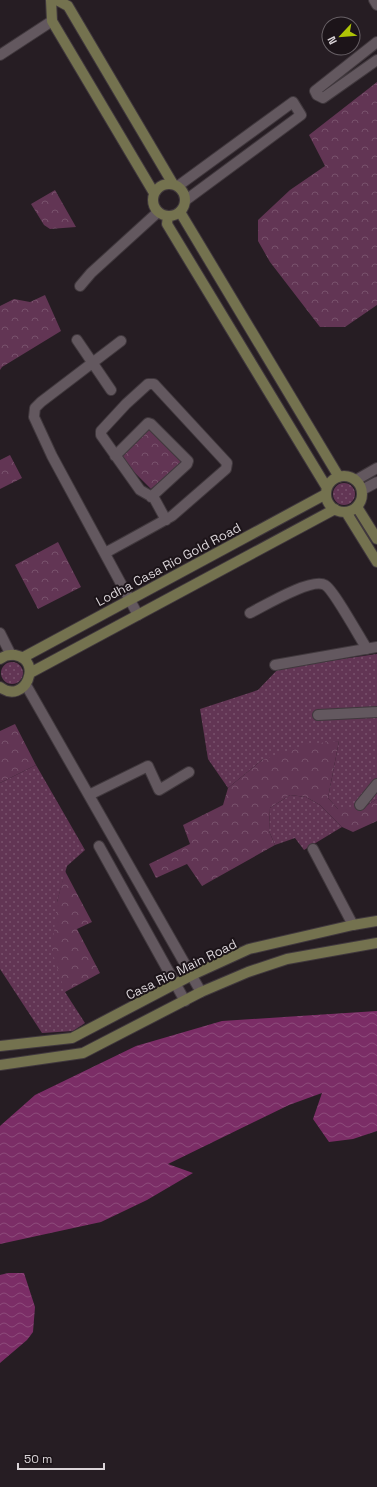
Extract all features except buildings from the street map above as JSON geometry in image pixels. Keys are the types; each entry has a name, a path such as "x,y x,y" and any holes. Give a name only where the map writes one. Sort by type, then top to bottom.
{"street":[{"path":"51,0 52,21 154,193 153,203 163,214 167,224 327,491 330,506 346,512 357,507 362,496 362,490 356,480 345,476 339,477 180,212"},
{"path":"57,0 68,6 175,185 185,194 185,206 180,212 173,216 163,214"},
{"path":"374,0 377,5"},
{"path":"0,55 52,21"},
{"path":"377,42 315,91 317,95 323,98 377,60"},
{"path":"154,193 162,185 175,185 292,102 301,115 186,200"},
{"path":"80,286 91,273 163,214"},
{"path":"78,340 111,390"},
{"path":"121,341 41,402 35,408 34,417 52,456 138,615"},
{"path":"105,553 166,520 172,516 226,469 227,463 154,384 148,384 126,404 101,431 101,436 140,490 151,497 166,520"},
{"path":"115,456 148,423 151,424 188,461 187,464 151,497"},
{"path":"356,480 377,468"},
{"name":"Lodha Casa Rio Gold Road","path":"22,658 327,491 330,483 339,477"},
{"path":"362,490 377,482"},
{"path":"357,507 377,539"},
{"path":"30,672 335,509"},
{"path":"346,512 377,562"},
{"path":"250,613 306,585 318,582 326,585 338,601 366,649"},
{"path":"0,633 11,655"},
{"path":"275,665 377,647"},
{"path":"0,659 7,655 22,658 28,663 30,672 28,682 19,690 13,692 1,689"},
{"path":"26,685 201,992"},
{"path":"318,715 377,712"},
{"path":"89,795 148,766 159,790 188,772"},
{"path":"360,805 377,784"},
{"path":"99,846 185,1000"},
{"path":"313,849 353,925"},
{"name":"Casa Rio Main Road","path":"0,1046 72,1038 192,974 249,949 353,925 377,921"},
{"path":"0,1064 83,1053 201,992 248,972 287,960 377,943"}],"green space":[{"path":"377,82 377,305 345,327 320,327 270,262 258,241 258,220 290,190 325,166 309,135"},
{"path":"55,190 76,227 50,229 44,225 31,204"},
{"path":"45,295 61,331 2,367 0,370 0,306 14,299 30,302"},
{"path":"149,425 184,461 151,489 119,457"},
{"path":"10,455 22,478 0,489 0,460"},
{"path":"344,483 348,484 354,490 354,498 348,504 344,505 340,504 334,498 333,494 334,490 340,484"},
{"path":"58,542 81,587 38,609 15,565"},
{"path":"377,654 377,799 361,809 338,809 328,798 339,741 262,760 228,788 208,759 200,709 258,690 279,668"},
{"path":"12,662 16,663 22,669 22,677 16,683 12,684 8,683 2,677 1,673 2,669 8,663"},
{"path":"15,724 36,765 0,783 0,731"},
{"path":"339,741 328,798 338,809 361,809 377,799 377,821 353,832 342,827 320,805 306,797 290,795 270,808 269,831 275,845 202,886 187,864 156,878 149,864 190,844 183,825 223,805 228,788 262,760 307,744"},
{"path":"36,765 85,850 67,866 57,902 65,992 85,1023 73,1031 42,1033 0,969 0,783"},
{"path":"290,795 306,797 320,805 342,827 304,850 295,838 275,845 269,831 270,808"},
{"path":"65,871 92,922 77,929 100,973 65,992 52,951 57,902"}],"water":[{"path":"377,1011 377,1131 353,1139 329,1142 313,1119 322,1093 289,1105 168,1164 193,1173 147,1200 101,1222 0,1244 0,1126 35,1095 136,1046 222,1021"},
{"path":"8,1273 24,1273 35,1307 33,1332 27,1340 0,1363 0,1275"}]}
